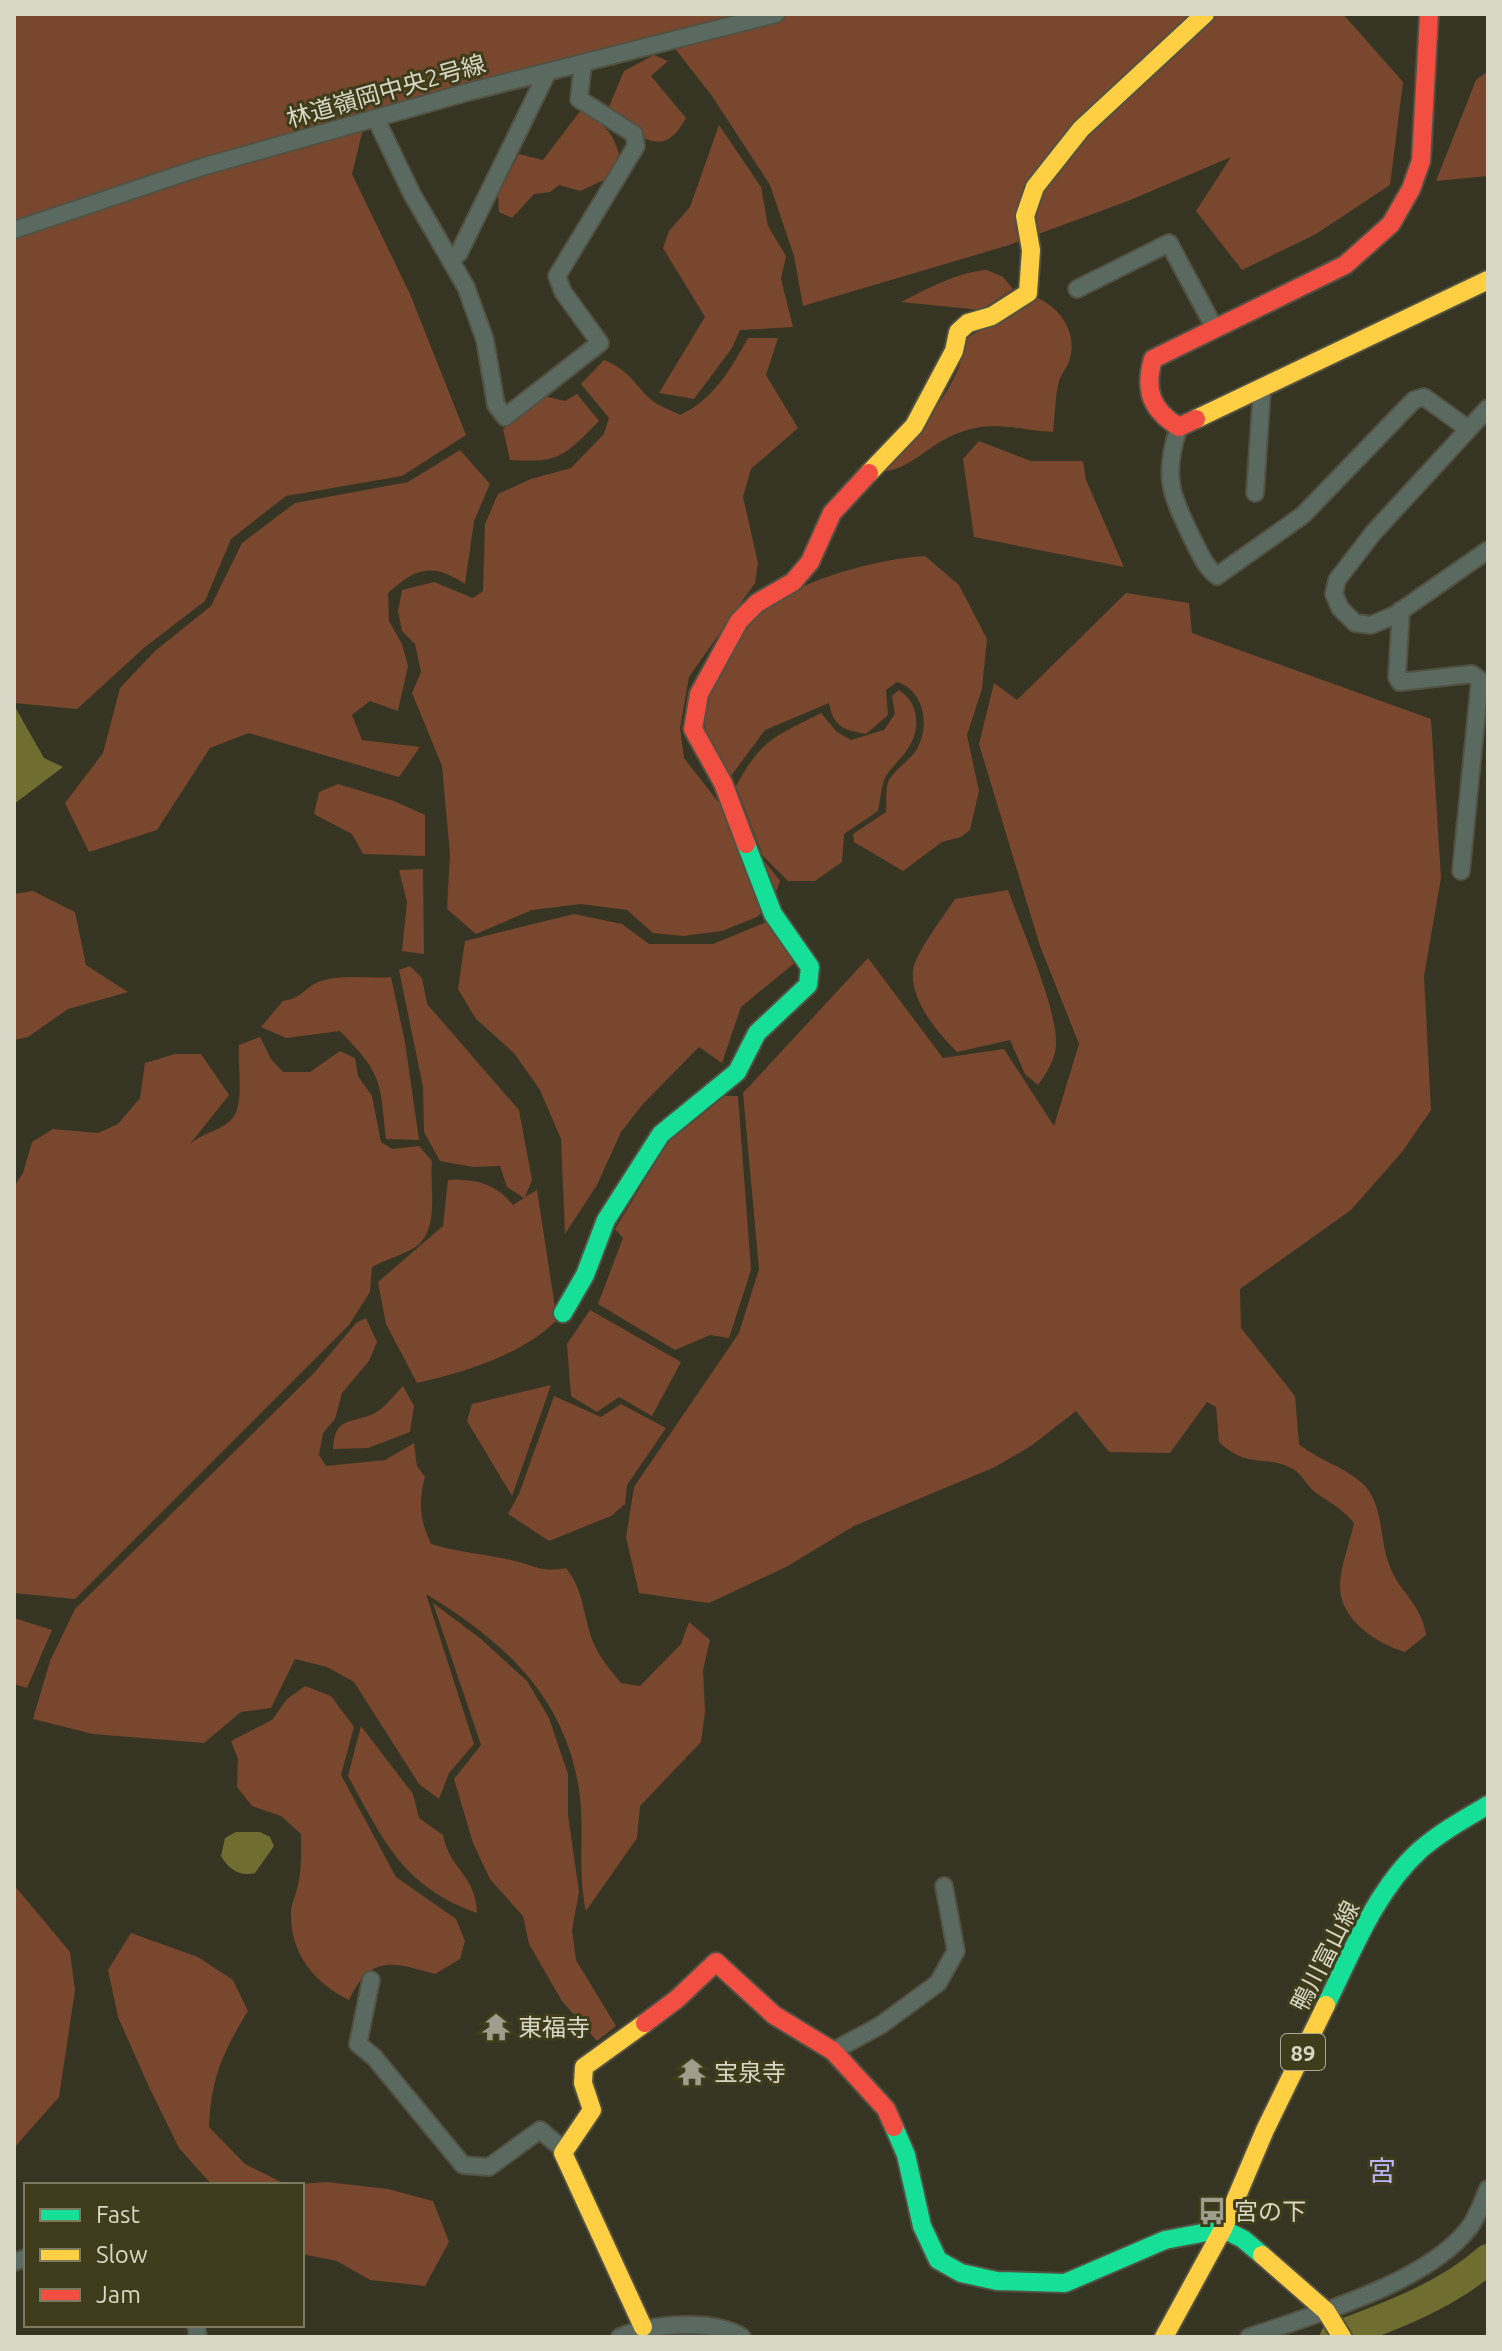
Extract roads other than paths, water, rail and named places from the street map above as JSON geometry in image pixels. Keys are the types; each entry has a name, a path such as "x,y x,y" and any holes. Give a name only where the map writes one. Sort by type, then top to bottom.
{"street":[{"name":"林道嶺岡中央2号線","path":"14,230 202,167 776,14"},
{"path":"563,1313 585,1275 606,1220 629,1179 661,1134 737,1072 757,1033 808,985 810,967 773,914 723,783 693,729 699,694 739,621 757,603 793,582 810,562 832,513 914,426 954,351 958,332 968,323 992,316 1028,293 1031,250 1025,216 1035,187 1081,129 1205,14"},
{"path":"1179,427 1163,418 1149,399 1145,381 1153,359 1345,265 1391,224 1411,189 1421,161 1429,14"},
{"path":"376,119 466,287 485,340 496,405 505,417 600,343 563,292 557,276 636,146 634,134 579,99 583,63"},
{"path":"450,259 459,253 547,73"},
{"path":"1077,289 1169,243 1214,327"},
{"path":"1467,428 1424,397 1414,400 1303,515 1217,576 1203,561 1171,496 1171,453 1179,427 1488,280"},
{"path":"1255,493 1262,389"},
{"path":"1488,408 1374,532 1337,580 1334,594 1340,608 1355,623 1371,625 1401,610 1488,550"},
{"path":"1401,610 1397,677 1400,682 1472,674 1480,680 1461,871"},
{"name":"鴨川富山線","path":"1164,2337 1223,2229 1265,2130 1359,1937 1382,1898 1418,1852 1445,1830 1488,1805"},
{"path":"833,2051 881,2025 938,1983 956,1951 944,1886"},
{"path":"564,2150 590,2114 592,2102 581,2085 584,2067 677,1999 716,1962 794,2030 833,2051 886,2109 906,2155 927,2237 938,2260 961,2273 997,2281 1065,2283 1165,2240 1223,2229 1243,2239 1329,2314 1342,2337"},
{"path":"371,1980 358,2044 374,2057 463,2165 489,2167 540,2130 564,2150 643,2327"},
{"path":"1249,2337 1329,2314 1391,2284 1447,2250 1470,2228 1488,2189"},
{"path":"620,2337 643,2327 689,2325 742,2337"}],"waterway":[{"path":"1335,2337 1435,2295 1488,2259"}],"place":[{"name":"東福寺","path":"496,2027"},
{"name":"宝泉寺","path":"692,2072"},
{"name":"宮の下","path":"1212,2211"}],"district":[{"name":"宮","path":"1382,2170"}]}
